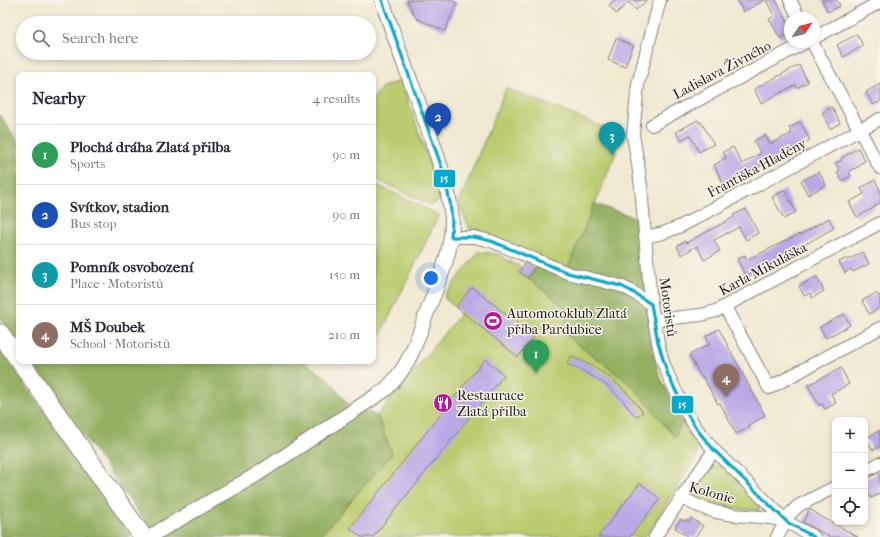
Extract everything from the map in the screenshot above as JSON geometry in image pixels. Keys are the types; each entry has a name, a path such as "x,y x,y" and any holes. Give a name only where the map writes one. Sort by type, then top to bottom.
{"main road":[{"path":"0,333 16,356"},
{"path":"22,364 143,537"}],"street":[{"path":"151,537 256,475 374,398 394,381 409,359 444,267 451,237 452,221 450,202 442,168 382,0"},
{"name":"Motoristů","path":"660,0 638,84 633,135 638,164 652,304 658,342 668,375 687,414 699,432 714,450 787,522 814,537"},
{"path":"790,0 796,12"},
{"path":"820,35 880,2"},
{"name":"Ladislava Živného","path":"652,125 795,48"},
{"path":"815,48 880,168"},
{"name":"Františka Hladěny","path":"646,237 681,226 880,120"},
{"name":"Karla Mikuláška","path":"654,320 705,314 716,311 880,223"},
{"path":"451,237 474,237 491,241 568,273 621,286 652,304"},
{"path":"725,307 769,388 880,328"},
{"path":"681,497 714,450"},
{"path":"868,469 880,463"},
{"path":"777,537 787,522 790,514 798,506 832,489"},
{"name":"Kolonie","path":"655,537 681,497 699,507 714,512 769,517 787,522"}],"green space":[{"path":"401,80 426,153 440,200 431,205 376,179 376,96 381,88"},
{"path":"506,88 623,135 568,270 469,228 459,203"},
{"path":"0,115 16,139 16,341 0,318"},
{"path":"376,184 439,215 376,344"},
{"path":"594,204 640,219 652,348 659,375 682,422 675,438 633,386 566,335 566,308 528,278 537,264 565,274"},
{"path":"479,252 497,254 522,268 519,272 530,280 634,324 698,454 645,537 319,537 392,454 377,416 462,312 445,299 445,294"},
{"path":"0,348 131,537 0,537"},
{"path":"32,364 307,364 329,380 347,403 377,416 392,454 319,537 156,537"},
{"path":"709,465 720,466 759,503 759,511 707,504 692,496 691,493"}],"building":[{"path":"407,0 450,0 457,3 445,31 417,19"},
{"path":"615,0 647,0 636,10 629,2 616,14 609,5"},
{"path":"737,0 765,0 743,12"},
{"path":"766,0 776,0 784,15 784,36 780,38 769,19 774,16"},
{"path":"822,0 837,0 840,6 828,12"},
{"path":"857,34 863,46 843,57 837,45"},
{"path":"616,38 633,46 625,67 608,60"},
{"path":"799,65 808,82 797,88 796,85 761,103 754,89"},
{"path":"880,84 880,102 873,105 866,92"},
{"path":"832,107 840,123 830,129 822,113"},
{"path":"698,120 699,123 701,122 714,144 699,152 690,135 681,140 676,132"},
{"path":"800,122 810,140 724,185 714,165 726,158 723,152 733,147 742,164 761,153 754,141 765,135 770,144 792,133 789,128"},
{"path":"858,148 865,161 859,164 860,166 849,171 851,176 842,181 837,173 840,171 835,163 842,160 841,158"},
{"path":"819,172 826,185 808,195 801,181"},
{"path":"875,180 880,189 880,203 857,217 849,202 864,194 861,188"},
{"path":"785,190 796,212 784,219 772,197"},
{"path":"746,209 758,233 746,240 739,227 714,240 720,251 704,260 697,246 681,255 677,246 685,241 686,243 716,227 734,217 733,215"},
{"path":"829,218 834,228 774,263 746,277 737,259 745,255 747,260 799,234 800,235"},
{"path":"863,252 869,264 853,272 851,269 845,273 839,262 847,258 848,260"},
{"path":"525,263 534,269 528,278 519,272"},
{"path":"817,277 824,291 812,298 810,293 804,296 799,286"},
{"path":"472,287 534,337 518,357 456,307"},
{"path":"876,293 878,296 880,295 880,308 869,314 862,301"},
{"path":"844,314 850,325 826,338 820,327"},
{"path":"719,329 765,416 749,425 750,427 736,434 720,403 718,404 689,355 710,344 706,336"},
{"path":"571,356 592,366 611,378 627,393 643,412 636,417 622,400 606,385 587,373 567,364"},
{"path":"485,359 504,375 373,537 361,537 350,528"},
{"path":"841,368 849,384 831,394 836,403 825,409 822,404 819,405 808,385"},
{"path":"880,430 880,446 873,450 868,441 868,437"},
{"path":"880,472 880,494 871,498 868,494 868,478"},
{"path":"640,483 660,499 630,537 598,537"},
{"path":"810,509 832,523 832,525 836,525 858,537 830,537 803,522"},
{"path":"691,518 703,526 695,537 688,537 675,528 681,519 689,522"}],"transit line":[{"name":"15","path":"382,0 442,168 450,202 452,221 451,237 474,237 491,241 568,273 621,286 651,304 658,342 668,375 687,414 699,432 714,450 787,522 814,537"}],"place":[{"name":"Svítkov, stadion","path":"438,136"},
{"name":"Pomník osvobození","path":"612,155"},
{"name":"Automotoklub Zlatá přiba Pardubice","path":"493,321"},
{"name":"Plochá dráha Zlatá přilba","path":"536,373"},
{"name":"MŠ Doubek","path":"726,397"},
{"name":"Restaurace Zlatá přilba","path":"443,403"}]}
